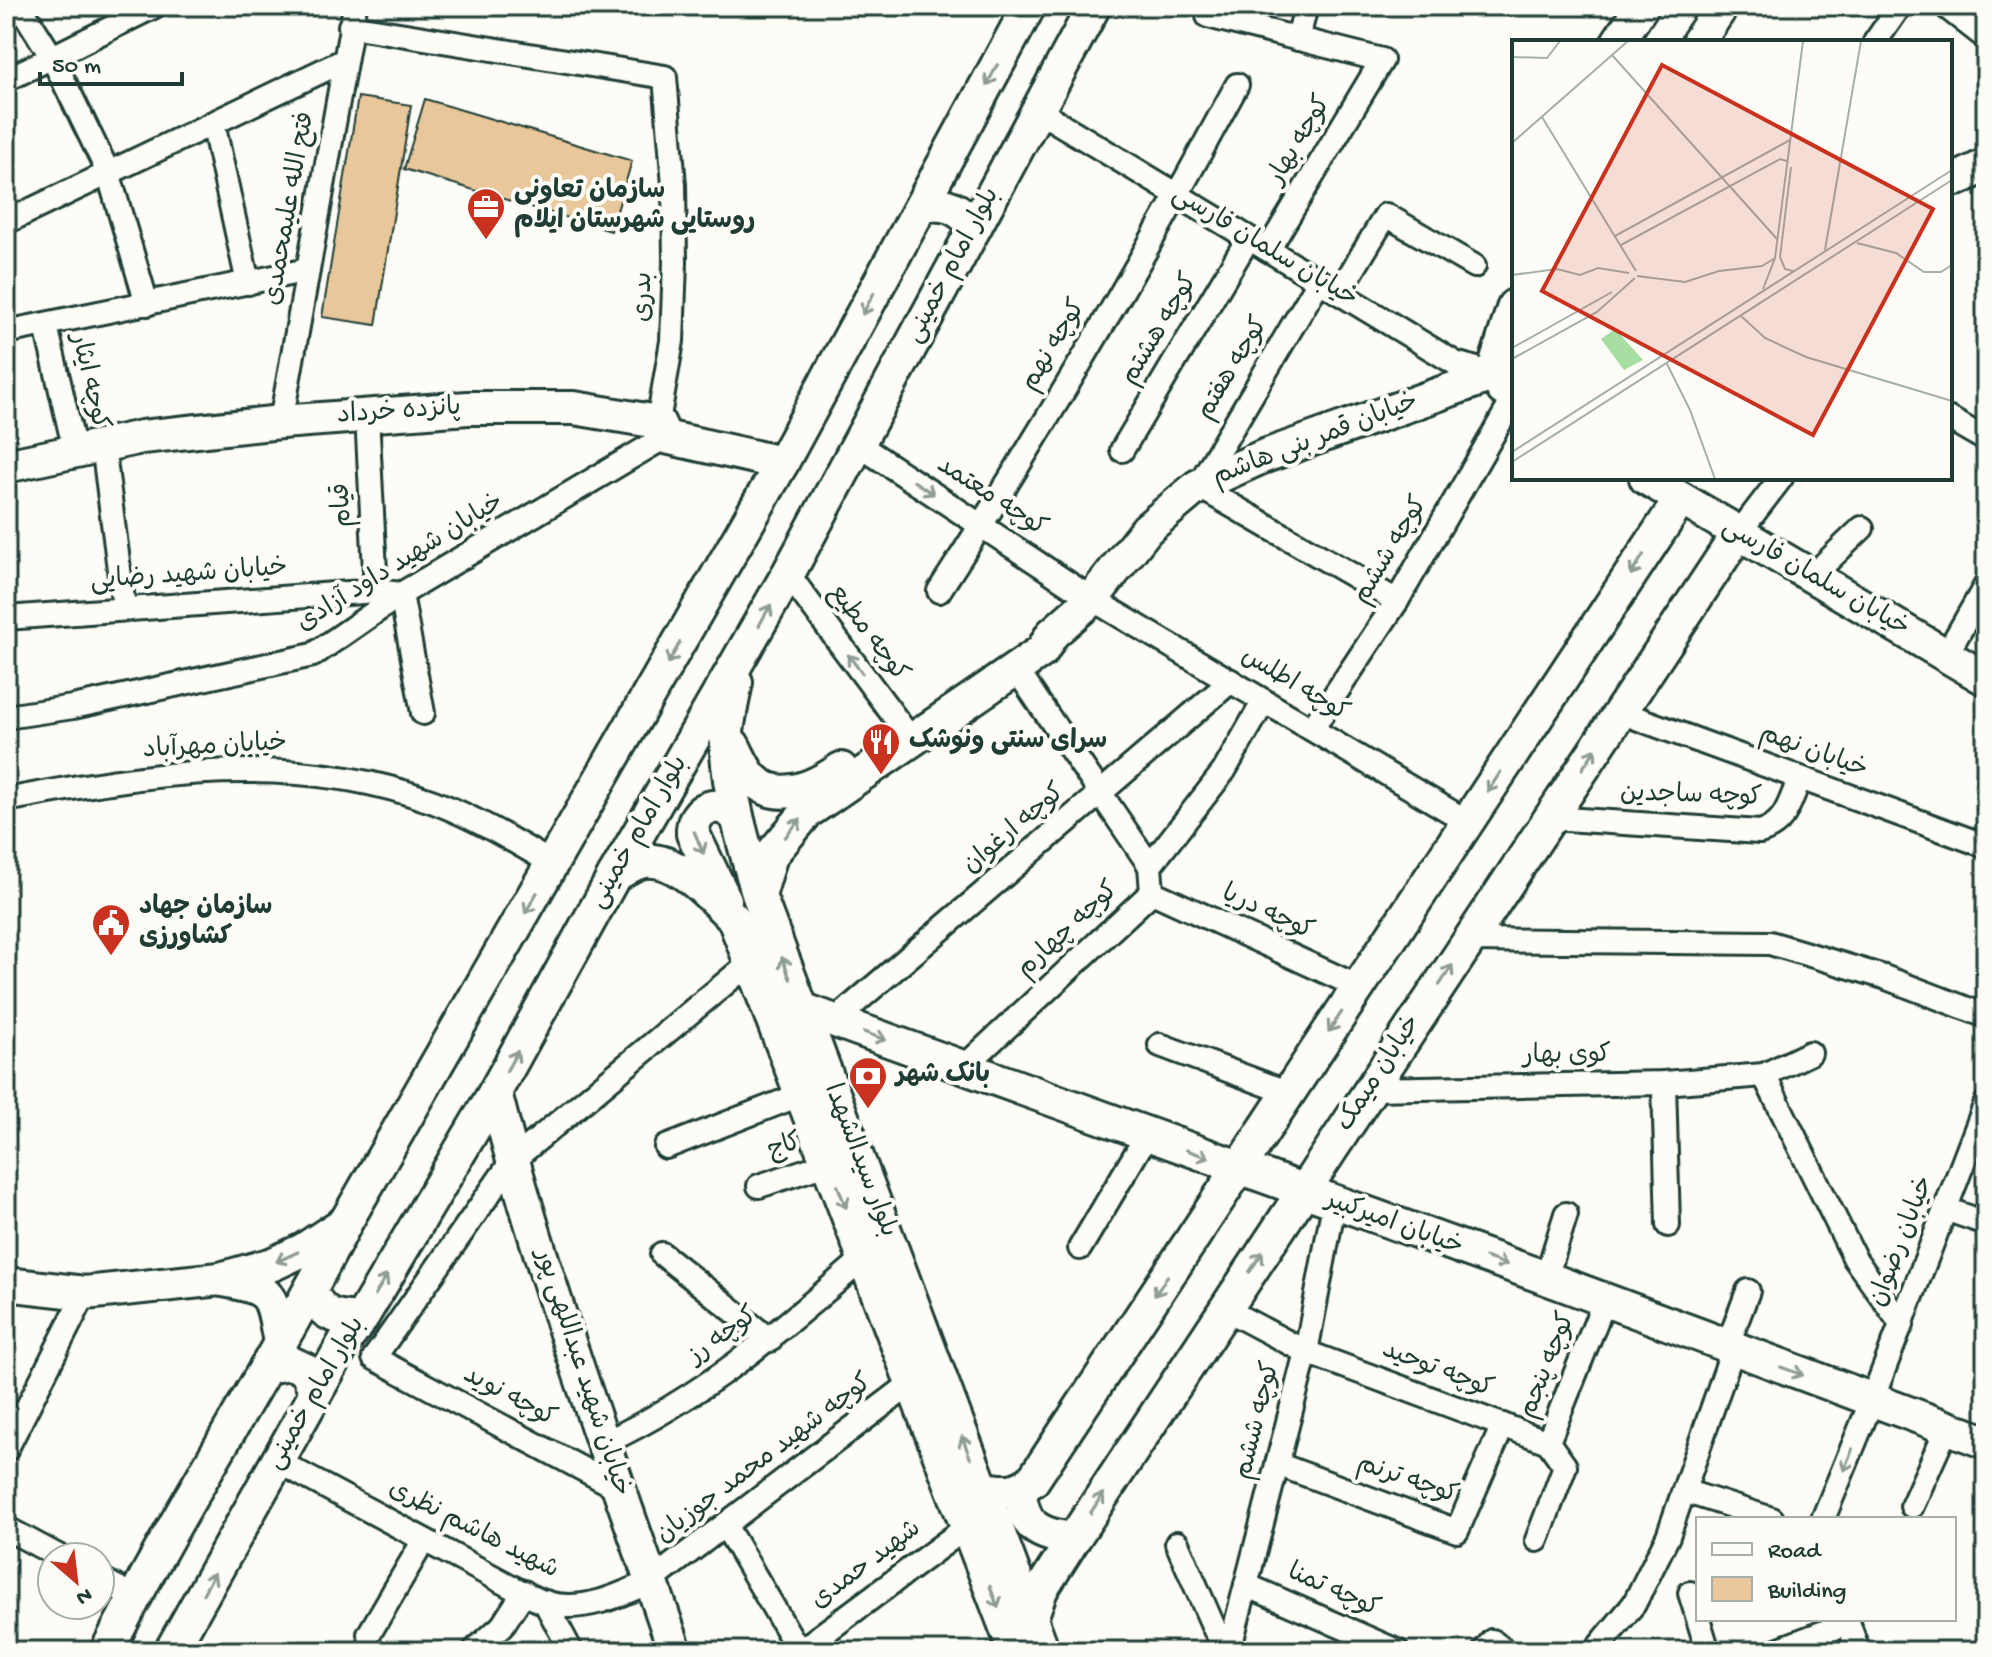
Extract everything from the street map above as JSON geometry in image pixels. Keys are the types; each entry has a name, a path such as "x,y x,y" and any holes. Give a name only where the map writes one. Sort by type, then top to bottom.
{"street":[{"path":"20,6 52,57 108,172 147,304"},
{"path":"6,80 52,57 121,14 155,6"},
{"path":"107,1651 134,1597 310,1292 347,1220 782,463 1029,6"},
{"name":"بلوار امام خمینی","path":"171,1651 316,1392 495,1092 614,876 788,574 1094,6"},
{"path":"1208,16 1237,14 1298,39 1306,6"},
{"path":"1619,40 1642,6"},
{"path":"1699,40 1722,6"},
{"path":"1876,40 1900,6"},
{"path":"1945,6 1986,38"},
{"name":"فتح الله علیمحمدی","path":"281,422 353,16"},
{"name":"بدری","path":"353,16 665,77 674,185 675,262 672,341 661,430"},
{"name":"کوچه بهار","path":"1258,244 1382,60 1298,39"},
{"path":"6,222 345,60"},
{"name":"کوچه نهم","path":"939,591 1178,196 1237,85"},
{"name":"خیابان سلمان فارسی","path":"1037,110 1455,363 1507,375"},
{"path":"213,123 248,283"},
{"path":"921,206 946,205 958,209 975,227"},
{"path":"1339,293 1386,215 1474,266"},
{"name":"کوچه هشتم","path":"1122,450 1258,244"},
{"path":"6,332 308,270"},
{"name":"کوچه هفتم","path":"1198,486 1319,281"},
{"path":"1507,375 1504,332 1512,311"},
{"name":"کوچه ایثار","path":"46,326 89,448 124,608"},
{"name":"خیابان قمر بنی هاشم","path":"759,896 771,855 807,812 1042,651 1052,634 1092,599 1147,529 1198,486 1262,457 1507,375"},
{"name":"کوچه ششم","path":"1312,729 1397,601 1507,375"},
{"name":"پانزده خرداد","path":"6,466 142,437 281,422 468,408 574,408 782,463"},
{"name":"قیام","path":"367,415 376,591"},
{"path":"1952,420 1986,440"},
{"name":"خیابان شهید داود آزادی","path":"6,717 73,707 313,655 401,594 661,430"},
{"name":"کوچه معتمد","path":"859,445 1092,599"},
{"name":"خیابان سلمان فارسی","path":"1649,480 1986,679"},
{"path":"1738,534 1779,480"},
{"path":"1198,486 1397,601"},
{"path":"982,1489 1020,1491 1033,1480 1680,500"},
{"path":"1811,577 1862,528"},
{"name":"خیابان میمک","path":"1031,1618 1041,1590 1073,1539 1738,534"},
{"name":"کوچه مطیع","path":"788,574 902,727"},
{"path":"1946,655 1986,585"},
{"name":"خیابان شهید رضایی","path":"6,618 376,591 401,594"},
{"path":"401,594 423,713"},
{"name":"کوچه اطلس","path":"1092,599 1468,822"},
{"name":"خیابان قمر بنی هاشم","path":"727,733 752,778 767,791 790,792 824,781 1031,638 1052,634"},
{"name":"بلوار سیدالشهدا","path":"739,660 727,733 737,818 759,896 982,1489 992,1553 1015,1651"},
{"path":"1016,669 1150,866 1224,771 1264,701"},
{"name":"کوچه ارغوان","path":"834,1021 1231,681"},
{"name":"خیابان نهم","path":"1620,712 1986,846"},
{"name":"خیابان مهرآباد","path":"6,800 100,783 216,771 287,770 353,780 433,802 492,827 553,864"},
{"name":"کوچه ساجدین","path":"1550,818 1760,832 1775,828 1781,821 1800,778"},
{"path":"734,919 693,834 693,826 699,813 712,806 726,808 737,818"},
{"name":"بلوار سیدالشهدا","path":"614,876 640,862 669,865 695,881 734,919 968,1526 992,1553 1031,1618 1043,1651"},
{"name":"کوچه چهارم","path":"963,1068 1152,892 1150,866"},
{"name":"کوچه دریا","path":"1152,892 1359,987"},
{"path":"1469,940 1770,943 1884,977 1986,1016"},
{"path":"512,1161 752,961"},
{"name":"خیابان امیرکبیر","path":"802,1009 1334,1204 1546,1278 1986,1442"},
{"path":"1160,1045 1289,1093"},
{"name":"کوی بهار","path":"1371,1089 1664,1083 1764,1075 1810,1053"},
{"path":"1764,1075 1855,1259 1902,1325"},
{"path":"1664,1083 1668,1225"},
{"name":"خیابان شهید عبداللهی پور","path":"495,1092 512,1161 602,1444 675,1651"},
{"path":"666,1147 802,1094"},
{"name":"خیابان رضوان","path":"1824,1517 1902,1325 1986,1103"},
{"path":"1080,1248 1147,1135"},
{"name":"کوچه نوید","path":"512,1161 374,1358 618,1488"},
{"name":"کاج","path":"759,1186 829,1163"},
{"name":"کوچه ششم","path":"1229,1651 1306,1352 1334,1204"},
{"path":"1945,1209 1986,1223"},
{"path":"1546,1278 1566,1214"},
{"path":"6,1284 85,1293 220,1279 273,1264 347,1220"},
{"path":"662,1254 770,1340"},
{"name":"کوچه رز","path":"602,1444 666,1412 770,1340 865,1257"},
{"path":"220,1279 254,1285 267,1293 276,1319 273,1355"},
{"path":"1595,1651 1634,1604 1668,1536 1748,1291"},
{"path":"310,1292 319,1308 335,1317 361,1319"},
{"path":"6,1450 85,1293"},
{"name":"کوچه پنجم","path":"1551,1446 1604,1302"},
{"name":"کوچه توحید","path":"1225,1309 1306,1352 1503,1425 1551,1446"},
{"path":"273,1355 306,1370 316,1392"},
{"name":"کوچه شهید محمد جوزیان","path":"651,1581 913,1382"},
{"name":"کوچه ترنم","path":"1277,1464 1457,1531 1503,1425"},
{"path":"1912,1506 1947,1428"},
{"path":"1537,1540 1565,1466 1551,1446"},
{"name":"شهید هاشم نظری","path":"277,1461 545,1602 583,1605 620,1596 651,1581"},
{"path":"1020,1491 1023,1512 1039,1531 1073,1539"},
{"path":"1684,1491 1766,1517"},
{"path":"725,1525 800,1651"},
{"name":"شهید حمدی","path":"800,1651 968,1526"},
{"path":"6,1528 36,1544"},
{"path":"369,1634 424,1540"},
{"path":"1177,1543 1215,1630 1229,1651"},
{"name":"کوچه تمنا","path":"1246,1585 1397,1651"},
{"path":"116,1587 134,1597"},
{"path":"474,1651 502,1626 524,1592"},
{"path":"1690,1593 1696,1612"},
{"path":"545,1602 571,1651"},
{"path":"1699,1621 1708,1651"},
{"path":"1774,1651 1848,1621 1858,1651"}],"building":[{"path":"358,97 411,105 376,325 322,317"},
{"path":"425,99 632,161 611,231 404,169"}],"place":[{"name":"سازمان تعاونی روستایی شهرستان ایلام","path":"486,241"},
{"name":"سرای سنتی ونوشک","path":"881,776"},
{"name":"سازمان جهاد کشاورزی","path":"111,957"},
{"name":"بانک شهر","path":"868,1110"}]}
